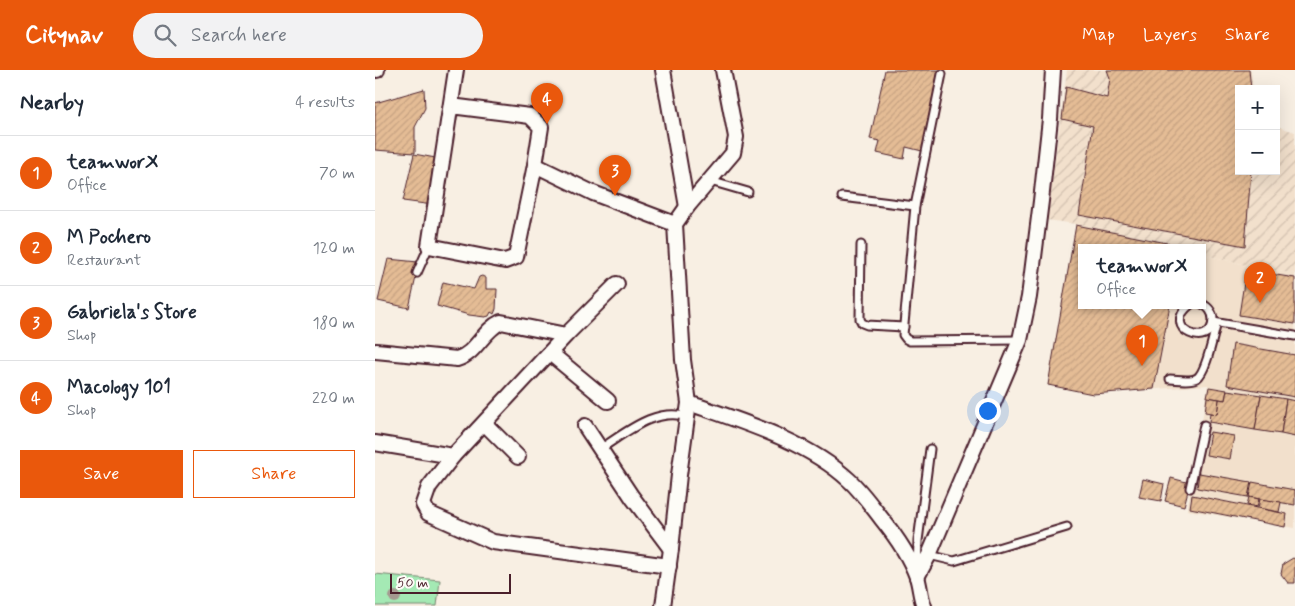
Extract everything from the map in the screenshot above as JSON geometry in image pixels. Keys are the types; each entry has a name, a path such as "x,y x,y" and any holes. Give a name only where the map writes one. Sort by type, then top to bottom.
{"street":[{"path":"451,106 530,116 541,127 516,257 505,261 429,246 455,70"},
{"path":"663,70 687,207"},
{"path":"663,606 689,410 683,360 675,224 733,153 736,137 723,70"},
{"path":"917,576 929,555 1020,340 1029,297 1041,201 1053,70"},
{"path":"535,165 593,193 675,224"},
{"path":"617,284 566,335 485,424 453,456 429,487 423,504 428,513 493,542 669,566"},
{"path":"376,351 457,359 465,357 492,326 501,322 566,335"},
{"path":"550,353 608,401"},
{"path":"689,410 736,419 799,446 826,462 850,480 896,536 917,576 924,606"},
{"path":"485,424 518,457"},
{"path":"585,426 632,497 671,549"},
{"path":"375,443 453,456"}],"lane":[{"path":"942,74 915,206 903,335 905,339 910,341 1020,340"},
{"path":"710,181 748,192"},
{"path":"842,197 915,206"},
{"path":"861,245 860,319 862,323 867,325 903,327"},
{"path":"417,274 429,246"},
{"path":"1169,379 1192,379 1200,374 1207,360 1215,322 1212,313 1206,306"},
{"path":"1184,309 1180,318 1181,326 1187,333 1195,336 1203,335 1210,330 1215,322"},
{"path":"1215,322 1295,336"},
{"path":"600,449 648,419 679,414 689,410"},
{"path":"1190,488 1203,425"},
{"path":"917,576 918,541 930,449"},
{"path":"929,555 954,560 1067,527"}],"shaded area":[{"path":"1067,70 1251,70 1253,85 1235,85 1235,175 1280,175 1280,127 1295,132 1295,274 1249,266 1206,255 1206,244 1160,244 1076,224 1047,220"},
{"path":"1076,224 1160,244 1078,244 1078,309 1206,309 1206,255 1249,266 1295,274 1295,528 1187,510 1208,385 1094,394 1047,385"}],"green space":[{"path":"375,574 440,580 437,606 375,606"}],"building":[{"path":"885,70 940,70 922,151 906,147 904,159 877,153 880,141 870,139"},
{"path":"1107,70 1249,70 1251,85 1235,85 1235,175 1251,175 1245,246 1079,215 1093,126 1062,119 1066,87 1107,98 1110,78"},
{"path":"424,89 425,108 415,127 415,153 375,150 375,103"},
{"path":"414,154 441,159 433,205 403,201"},
{"path":"1076,225 1172,244 1078,244 1078,309 1169,309 1154,389 1093,394 1048,385"},
{"path":"388,259 418,262 419,264 409,308 378,301"},
{"path":"1246,270 1295,278 1295,324 1239,315"},
{"path":"479,277 486,278 486,289 497,289 494,314 491,312 489,316 485,317 469,315 437,306 443,282 474,289"},
{"path":"1233,344 1295,355 1295,397 1227,385"},
{"path":"1209,387 1227,390 1225,400 1207,397"},
{"path":"1227,390 1261,395 1255,430 1209,422 1210,413 1217,414 1219,399 1225,400"},
{"path":"1261,395 1286,399 1281,434 1255,430"},
{"path":"1207,397 1219,399 1217,414 1205,412"},
{"path":"1286,399 1295,401 1295,437 1281,434"},
{"path":"1210,432 1234,436 1230,459 1206,455"},
{"path":"1199,473 1251,482 1248,497 1197,488"},
{"path":"1171,478 1190,483 1184,506 1165,501"},
{"path":"1143,479 1164,484 1161,501 1139,497"},
{"path":"1252,482 1295,490 1295,505 1249,497"},
{"path":"1192,495 1287,514 1285,527 1190,508"},
{"path":"1249,497 1259,499 1257,507 1247,505"},
{"path":"1260,499 1281,502 1279,512 1258,508"},
{"path":"1293,558 1295,559 1295,583 1288,583 1281,574 1283,564"}],"place":[{"name":"Macology 101","path":"547,124"},
{"name":"Gabriela's Store","path":"615,196"},
{"name":"M Pochero","path":"1260,303"},
{"name":"teamworX","path":"1142,366"}]}
